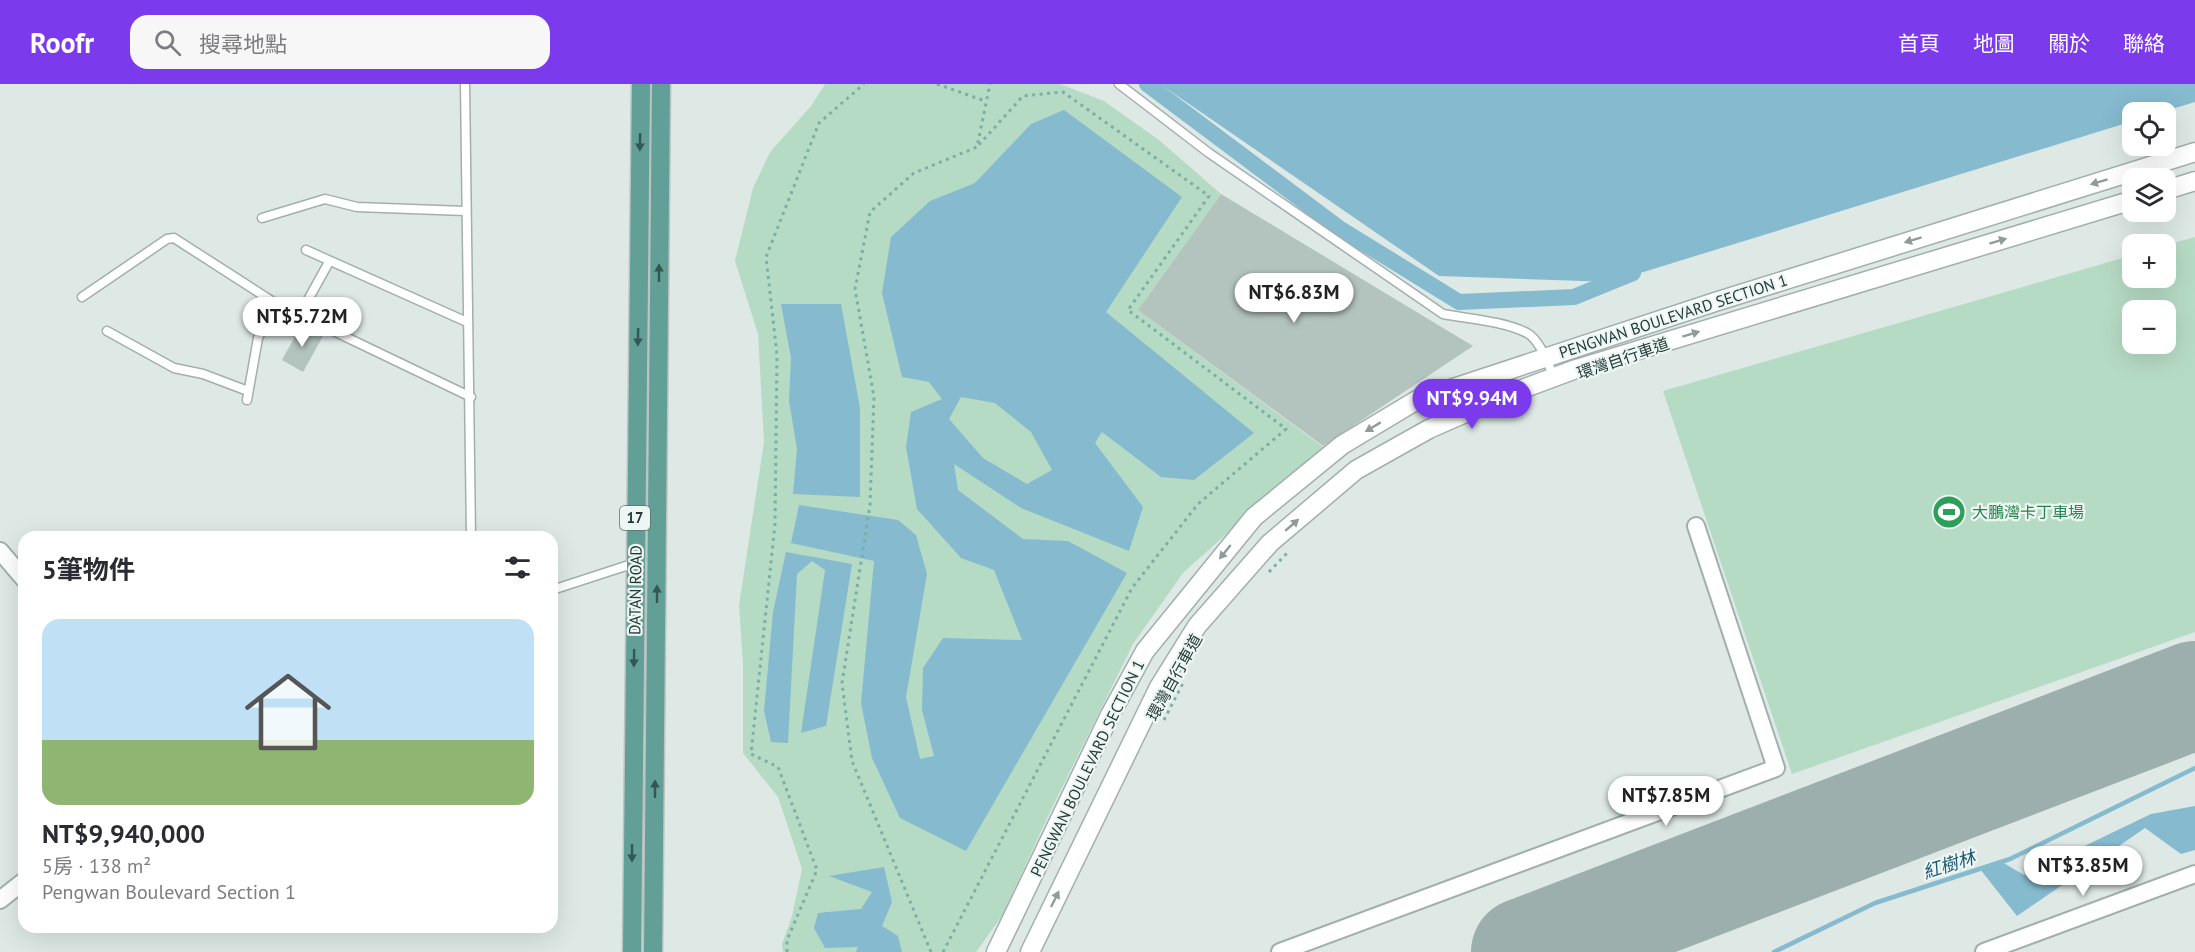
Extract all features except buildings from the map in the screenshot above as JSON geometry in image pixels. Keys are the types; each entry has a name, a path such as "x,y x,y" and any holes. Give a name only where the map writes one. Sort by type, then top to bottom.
{"main road":[{"name":"DATAN ROAD","path":"632,952 640,84"},
{"name":"DATAN ROAD","path":"653,952 661,84"}],"street":[{"name":"PENGWAN BOULEVARD SECTION 1","path":"996,952 1110,715 1145,651 1254,518 1342,445 1417,399 2195,152"},
{"path":"2176,187 2195,181"},
{"name":"PENGWAN BOULEVARD SECTION 1","path":"1030,952 1159,687 1197,626 1270,543 1356,470 1429,429 1554,377 2122,203"},
{"path":"1280,952 1776,768 1696,526"},
{"path":"0,550 18,572"},
{"path":"1984,952 2195,874"},
{"path":"0,900 18,886"}],"lane":[{"path":"465,84 471,531"},
{"path":"1119,84 1209,153 1443,314 1488,322 1529,334 1546,357 1554,377"},
{"path":"262,218 325,199 357,207 465,211"},
{"path":"82,297 167,239 174,238 299,316 471,397"},
{"path":"306,250 467,322"},
{"path":"299,316 329,262"},
{"path":"107,331 174,368 202,374 247,396 258,338 275,303"},
{"path":"558,588 635,563"}],"path":[{"path":"788,952 787,940 817,870 778,767 751,754 775,524 777,355 766,257 819,123 864,84"},
{"path":"938,84 985,101"},
{"path":"977,147 990,84"},
{"path":"931,952 852,761 842,683 870,506 874,397 855,289 870,213 914,173 977,147 1023,96 1063,92 1209,196 1128,310 1286,429 1198,504 1132,588 943,952"},
{"path":"1269,573 1292,548"},
{"name":"環灣自行車道","path":"1163,721 1185,680"}],"green space":[{"path":"825,84 1060,84 1104,101 1159,140 1221,194 1138,310 1323,447 1183,573 1133,644 1050,812 1002,916 976,952 783,952 782,944 792,916 802,869 778,797 743,753 743,664 739,605 764,442 758,334 735,261 753,188 770,152 811,106"},
{"name":"大鵬灣卡丁車場","path":"2195,237 2195,632 1792,774 1663,391 2122,258 2122,288 2176,288 2176,242"}],"water":[{"path":"1160,84 2195,84 2195,102 2176,108 2176,102 2122,102 2122,124 1611,282 1439,276"},
{"path":"1064,110 1182,197 1106,312 1254,433 1194,480 1161,477 1102,432 1095,443 1143,507 1129,551 1021,508 954,464 958,490 1023,539 1068,541 1127,573 966,851 900,818 872,758 861,703 874,561 791,543 799,505 898,520 916,535 927,574 906,697 920,759 934,756 922,710 923,668 943,638 1022,640 994,570 961,558 917,509 906,447 911,412 942,399 929,382 902,377 882,293 891,237 930,201 975,183 1031,124","holes":["961,397 995,403 1031,432 1052,470 1027,484 983,458 949,419"]},
{"path":"781,304 841,304 860,408 860,497 793,494 797,449 789,401 791,358"},
{"path":"786,552 852,564 826,726 801,733 825,570 812,561 797,574 788,743 771,742 764,711 773,612"},
{"path":"2195,806 2195,850 2181,854 2145,828 2017,916 1980,869 2002,862 2024,875 2151,814"},
{"path":"884,867 892,902 882,926 898,936 902,952 856,952 858,947 825,948 814,928 818,913 861,909 872,892 829,876"}],"waterway":[{"path":"1147,84 1339,228 1459,302 1574,297 1633,273"},
{"name":"紅樹林","path":"1774,952 1875,903 2010,859 2195,768"}],"runway":[{"path":"1525,952 2195,695"}],"place":[{"name":"大鵬灣卡丁車場","path":"1949,512"}]}
